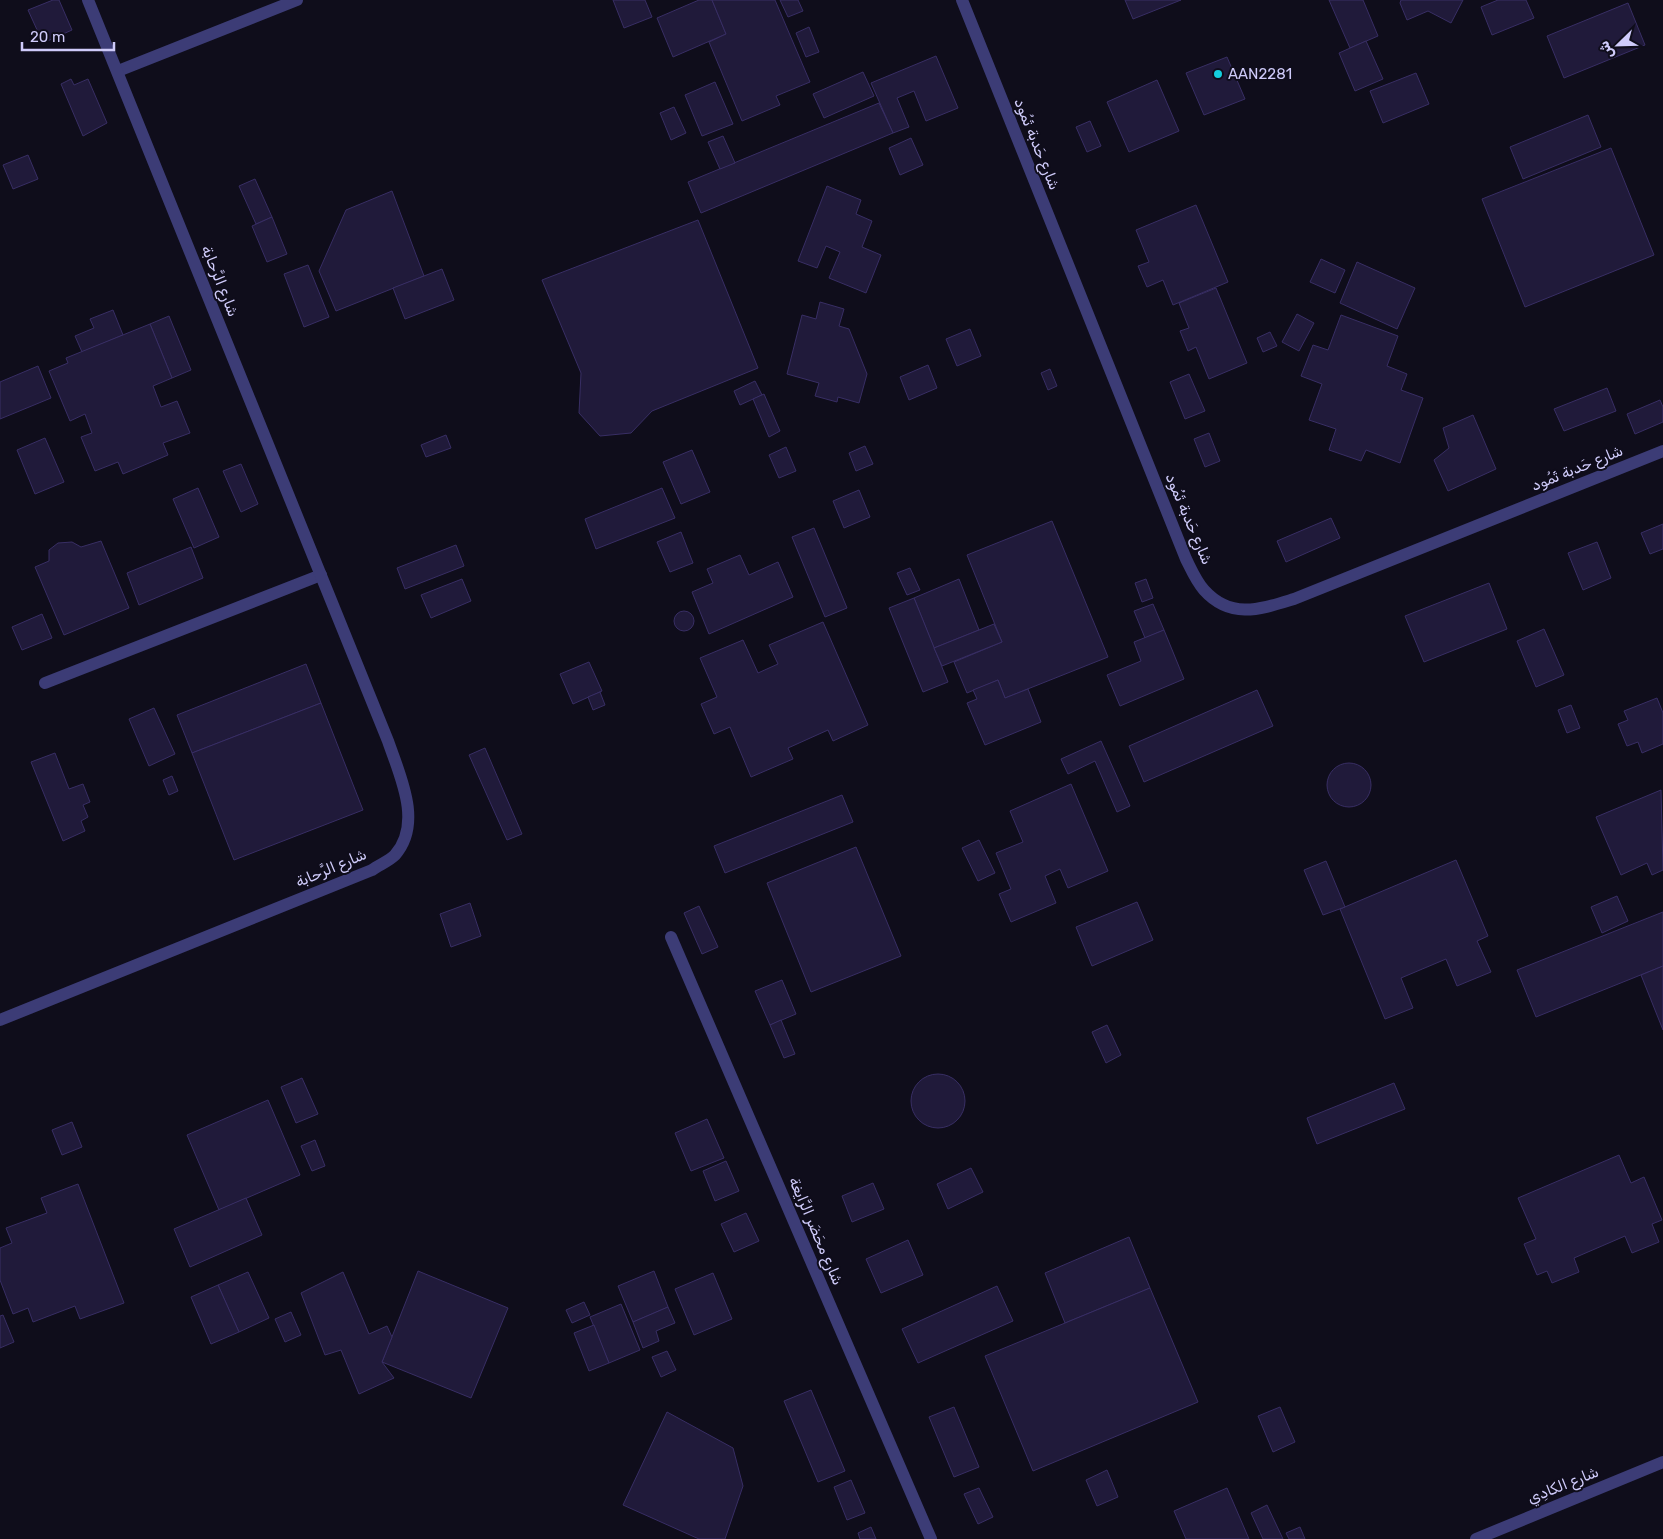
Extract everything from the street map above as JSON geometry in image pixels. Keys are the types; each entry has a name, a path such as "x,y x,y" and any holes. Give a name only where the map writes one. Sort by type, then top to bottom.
{"street":[{"name":"شارع الرَّحابة","path":"0,1020 372,870 394,856 405,839 409,817 408,803 388,741 88,0"},
{"path":"118,71 297,0"},
{"name":"شارع حَدبة ثَمُود","path":"962,0 1186,559 1204,590 1224,606 1244,611 1269,607 1294,599 1663,451"},
{"path":"44,682 321,575"},
{"name":"شارع محَضَر الرَّايغة","path":"671,936 931,1539"},
{"name":"شارع الكادِي","path":"1476,1539 1663,1462"}],"building":[{"path":"53,0 59,0 72,30 43,43 28,10"},
{"path":"613,0 645,0 652,17 624,28"},
{"path":"699,0 712,0 726,34 673,57 657,18"},
{"path":"712,0 775,0 810,82 776,96 780,105 742,121 709,42 726,34"},
{"path":"780,0 798,0 803,11 788,17"},
{"path":"1125,0 1181,0 1133,19"},
{"path":"1329,0 1363,0 1378,36 1350,48"},
{"path":"1401,0 1463,0 1451,23 1428,11 1407,20 1400,3"},
{"path":"1498,0 1526,0 1534,18 1492,35 1481,7"},
{"path":"1628,3 1645,45 1564,78 1547,36"},
{"path":"809,27 819,52 806,57 796,33"},
{"path":"1366,41 1383,79 1355,91 1339,53"},
{"path":"936,56 958,108 926,121 914,91 897,98 909,127 893,133 871,83"},
{"path":"1227,57 1245,99 1204,115 1186,73"},
{"path":"863,72 874,96 824,118 813,94"},
{"path":"1416,73 1429,104 1383,123 1370,91"},
{"path":"71,79 74,85 88,79 107,123 83,136 61,84"},
{"path":"1157,80 1179,131 1129,152 1107,102"},
{"path":"715,82 733,124 702,136 685,95"},
{"path":"879,103 893,133 701,213 688,182"},
{"path":"674,107 686,133 671,140 660,113"},
{"path":"1588,115 1601,147 1523,179 1510,147"},
{"path":"1090,121 1101,146 1087,152 1076,127"},
{"path":"723,136 735,163 720,169 708,142"},
{"path":"911,138 923,165 900,175 889,148"},
{"path":"1611,148 1654,255 1525,307 1482,199"},
{"path":"28,155 38,179 13,189 3,165"},
{"path":"255,179 272,217 256,224 239,186"},
{"path":"827,186 861,200 856,214 872,221 862,247 881,255 866,293 829,278 840,252 826,246 817,268 798,261"},
{"path":"392,191 424,276 336,311 319,271 346,210"},
{"path":"1196,205 1228,282 1173,305 1163,280 1147,287 1138,266 1149,262 1136,230"},
{"path":"272,217 287,254 267,262 252,226"},
{"path":"698,220 758,368 652,411 631,433 600,436 579,413 581,373 542,280"},
{"path":"1321,259 1345,270 1335,293 1310,282"},
{"path":"1357,262 1415,288 1397,329 1340,303"},
{"path":"308,265 329,317 304,327 284,274"},
{"path":"442,269 454,300 405,319 393,288"},
{"path":"1216,288 1247,363 1209,379 1196,347 1188,351 1180,331 1189,328 1179,303"},
{"path":"820,302 844,309 839,326 849,329 867,374 859,403 838,397 837,402 815,396 819,383 787,374 802,315 816,319"},
{"path":"113,310 123,335 82,352 75,336 94,328 90,319"},
{"path":"1297,314 1314,323 1299,351 1282,342"},
{"path":"1341,315 1398,336 1387,366 1407,374 1401,390 1423,398 1400,463 1366,450 1361,461 1329,450 1336,429 1309,420 1322,384 1301,376 1313,345 1328,350"},
{"path":"169,316 191,370 172,378 150,324"},
{"path":"150,324 172,378 153,386 161,407 177,401 190,433 163,443 168,455 123,474 118,462 95,471 81,437 92,433 85,414 70,421 49,371 68,363 66,358"},
{"path":"970,329 981,356 957,366 946,339"},
{"path":"1270,332 1277,346 1263,352 1257,338"},
{"path":"928,365 937,388 909,400 900,377"},
{"path":"38,366 51,398 0,419 0,382"},
{"path":"1050,369 1057,386 1048,390 1041,373"},
{"path":"1189,374 1205,411 1185,419 1170,382"},
{"path":"755,381 762,395 740,405 734,391"},
{"path":"1607,388 1616,411 1564,431 1554,409"},
{"path":"764,394 780,431 769,437 753,399"},
{"path":"1660,400 1663,407 1663,422 1635,434 1627,414"},
{"path":"1473,415 1496,469 1448,491 1434,460 1449,448 1443,428"},
{"path":"1209,433 1220,461 1205,467 1194,439"},
{"path":"446,435 451,448 426,457 421,445"},
{"path":"45,438 64,482 35,494 17,450"},
{"path":"865,446 873,464 856,471 849,453"},
{"path":"786,447 796,471 779,478 769,455"},
{"path":"692,450 710,492 681,504 663,462"},
{"path":"241,464 258,504 241,512 223,471"},
{"path":"198,488 219,537 194,548 173,499"},
{"path":"662,488 675,518 596,549 585,519"},
{"path":"859,490 870,517 844,528 833,501"},
{"path":"1331,518 1340,538 1286,562 1277,541"},
{"path":"1052,521 1108,657 1005,698 998,680 967,693 954,662 1002,642 967,555"},
{"path":"1663,524 1663,549 1650,554 1641,533"},
{"path":"814,528 847,608 825,617 792,537"},
{"path":"681,532 693,563 670,572 657,542"},
{"path":"101,541 129,608 64,635 35,567 49,561 49,550 58,543 72,542 81,547"},
{"path":"1597,542 1611,578 1583,590 1568,553"},
{"path":"456,545 464,566 405,589 397,568"},
{"path":"191,547 203,578 139,605 127,573"},
{"path":"740,555 749,575 778,562 793,597 709,634 692,592 713,583 707,569"},
{"path":"910,568 920,590 907,595 897,573"},
{"path":"462,579 471,601 431,618 421,595"},
{"path":"959,579 979,630 934,648 914,598"},
{"path":"1146,579 1153,598 1142,602 1135,583"},
{"path":"1489,583 1507,629 1424,662 1405,616"},
{"path":"914,598 948,682 923,692 889,608"},
{"path":"1153,604 1164,630 1145,638 1134,611"},
{"path":"684,611 691,614 694,621 691,628 684,631 677,628 674,621 677,614"},
{"path":"42,614 52,638 22,650 12,627"},
{"path":"823,622 868,725 833,741 828,730 788,748 793,759 751,777 730,727 714,734 701,704 717,697 700,658 743,640 758,673 778,664 769,645"},
{"path":"994,624 1002,642 942,666 934,648"},
{"path":"1544,629 1564,675 1536,687 1517,641"},
{"path":"1164,630 1184,679 1120,706 1107,675 1141,661 1134,642"},
{"path":"589,662 602,691 573,704 560,674"},
{"path":"306,664 321,703 192,753 177,715"},
{"path":"998,680 1005,698 1028,689 1041,722 985,745 967,703 977,699 973,690"},
{"path":"1257,690 1273,726 1144,782 1129,746"},
{"path":"600,692 605,705 593,710 588,697"},
{"path":"1657,698 1663,713 1663,744 1642,753 1638,742 1627,746 1618,724 1628,720 1624,711"},
{"path":"321,703 363,810 234,860 192,753"},
{"path":"1571,705 1580,728 1567,733 1558,710"},
{"path":"154,708 175,754 149,766 129,719"},
{"path":"1101,741 1130,806 1117,812 1095,761 1068,774 1061,759"},
{"path":"485,748 522,834 507,840 469,755"},
{"path":"55,753 69,789 83,784 90,802 83,805 88,817 81,821 85,831 63,841 31,762"},
{"path":"1345,763 1353,763 1365,769 1371,785 1365,801 1353,807 1345,807 1333,801 1327,789 1327,781 1333,769"},
{"path":"172,776 178,791 169,795 163,780"},
{"path":"1071,784 1108,871 1068,888 1060,869 1045,876 1056,903 1011,922 999,894 1011,889 996,853 1023,842 1010,811"},
{"path":"1661,790 1663,870 1652,875 1647,863 1621,875 1596,817"},
{"path":"842,795 853,822 725,873 714,846"},
{"path":"979,840 995,873 978,881 962,848"},
{"path":"856,847 901,956 811,992 767,883"},
{"path":"1456,860 1488,936 1477,941 1491,972 1457,986 1446,959 1401,978 1413,1008 1385,1019 1340,909"},
{"path":"1326,861 1345,907 1323,915 1304,870"},
{"path":"1617,896 1628,921 1602,933 1591,907"},
{"path":"1137,902 1153,940 1092,966 1076,927"},
{"path":"470,903 481,936 451,947 440,914"},
{"path":"699,906 718,947 702,954 684,913"},
{"path":"1663,912 1663,966 1536,1017 1517,970"},
{"path":"1663,966 1663,1030 1641,975"},
{"path":"782,980 796,1014 770,1025 755,991"},
{"path":"781,1020 795,1054 784,1058 770,1025"},
{"path":"1107,1025 1121,1055 1106,1063 1092,1032"},
{"path":"938,1074 948,1076 957,1082 963,1091 965,1101 963,1111 957,1120 948,1126 938,1128 928,1126 919,1120 913,1111 911,1101 913,1091 919,1082 928,1076"},
{"path":"302,1078 318,1114 296,1123 281,1087"},
{"path":"1394,1083 1405,1109 1317,1144 1307,1118"},
{"path":"268,1100 300,1175 219,1210 187,1135"},
{"path":"707,1119 724,1158 691,1171 675,1133"},
{"path":"72,1122 82,1147 62,1155 52,1130"},
{"path":"315,1140 325,1166 312,1171 301,1146"},
{"path":"1619,1155 1631,1183 1644,1177 1662,1220 1652,1224 1659,1242 1632,1253 1625,1236 1574,1258 1579,1272 1552,1283 1547,1271 1537,1275 1524,1244 1536,1239 1518,1198"},
{"path":"726,1161 739,1191 715,1201 703,1171"},
{"path":"971,1168 983,1192 948,1209 937,1184"},
{"path":"873,1183 884,1209 852,1222 842,1196"},
{"path":"78,1184 124,1303 80,1319 75,1306 33,1322 28,1308 13,1314 0,1280 0,1248 12,1243 6,1228 47,1213 41,1198"},
{"path":"246,1198 262,1235 190,1267 174,1229"},
{"path":"746,1213 759,1241 734,1252 721,1224"},
{"path":"1129,1237 1150,1288 1065,1323 1045,1273"},
{"path":"908,1240 923,1275 881,1293 866,1259"},
{"path":"418,1271 508,1308 471,1398 382,1362"},
{"path":"654,1271 668,1307 633,1322 618,1286"},
{"path":"248,1272 269,1318 239,1332 218,1285"},
{"path":"343,1272 369,1334 387,1326 392,1337 382,1362 394,1378 359,1394 341,1350 325,1355 301,1293"},
{"path":"713,1273 732,1319 694,1335 675,1289"},
{"path":"218,1285 239,1332 211,1344 191,1297"},
{"path":"997,1286 1013,1321 918,1363 902,1329"},
{"path":"1150,1288 1198,1402 1033,1471 985,1356"},
{"path":"584,1302 590,1315 572,1323 566,1310"},
{"path":"621,1304 640,1350 609,1363 590,1317"},
{"path":"668,1307 675,1323 656,1331 659,1341 643,1348 633,1322"},
{"path":"291,1312 301,1335 285,1342 275,1319"},
{"path":"3,1315 14,1342 0,1348 0,1316"},
{"path":"594,1325 609,1363 589,1371 574,1333"},
{"path":"667,1351 676,1370 661,1377 652,1357"},
{"path":"811,1390 845,1471 818,1482 784,1401"},
{"path":"954,1407 979,1467 954,1477 929,1417"},
{"path":"1280,1407 1295,1442 1273,1452 1258,1416"},
{"path":"667,1412 733,1448 743,1486 725,1539 699,1539 623,1505"},
{"path":"1107,1470 1118,1497 1097,1506 1086,1480"},
{"path":"851,1480 865,1513 847,1520 834,1487"},
{"path":"979,1488 993,1517 978,1524 964,1494"},
{"path":"1227,1488 1249,1539 1186,1539 1174,1511"},
{"path":"1267,1505 1283,1539 1263,1539 1251,1513"},
{"path":"871,1527 876,1539 860,1539 858,1533"},
{"path":"1300,1527 1305,1539 1289,1539 1286,1533"}],"place":[{"name":"AAN2281","path":"1218,74"}]}
